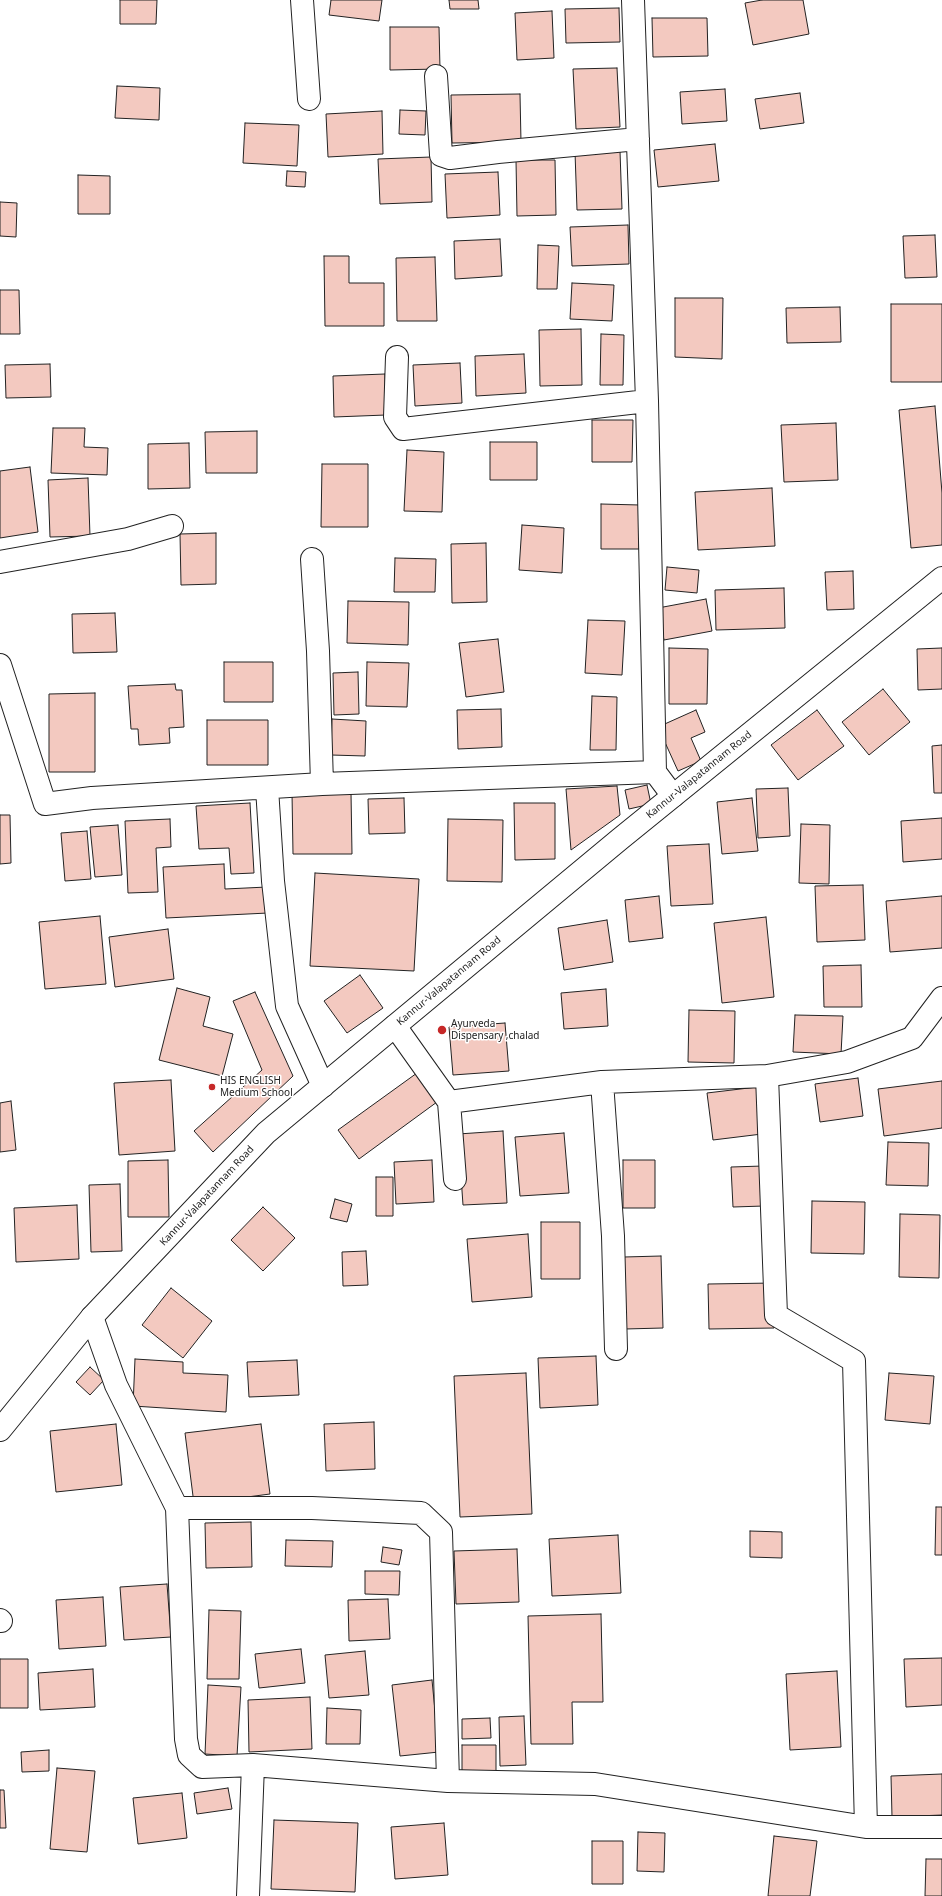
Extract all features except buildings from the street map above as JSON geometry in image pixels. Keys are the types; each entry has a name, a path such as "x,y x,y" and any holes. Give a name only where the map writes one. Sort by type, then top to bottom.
{"street":[{"path":"302,0 309,99"},
{"path":"633,0 648,401 655,772 673,796"},
{"path":"436,76 441,155 450,158 638,139"},
{"path":"397,357 395,417 403,429 648,401"},
{"path":"0,562 128,539 172,526"},
{"path":"312,559 318,651 322,784"},
{"name":"Kannur-Valapatannam Road","path":"0,1430 92,1317 266,1133 673,796 942,578"},
{"path":"0,665 44,804 92,798 322,784 655,772"},
{"path":"267,788 273,881 287,1006 323,1086"},
{"path":"449,1102 602,1082 767,1076 847,1062 912,1038 942,998"},
{"path":"395,1026 449,1102 455,1179"},
{"path":"767,1076 776,1314 854,1362 866,1827"},
{"path":"602,1082 613,1236 616,1349"},
{"path":"92,1317 116,1384 178,1508 185,1722 189,1755 202,1767 253,1765 448,1781 595,1784 866,1827 942,1828"},
{"path":"178,1508 312,1508 421,1513 441,1532 448,1781"},
{"path":"248,1896 253,1765"}],"place":[{"name":"Ayurveda Dispensary ,chalad","path":"442,1030"},
{"name":"HIS ENGLISH Medium School","path":"212,1087"}]}
